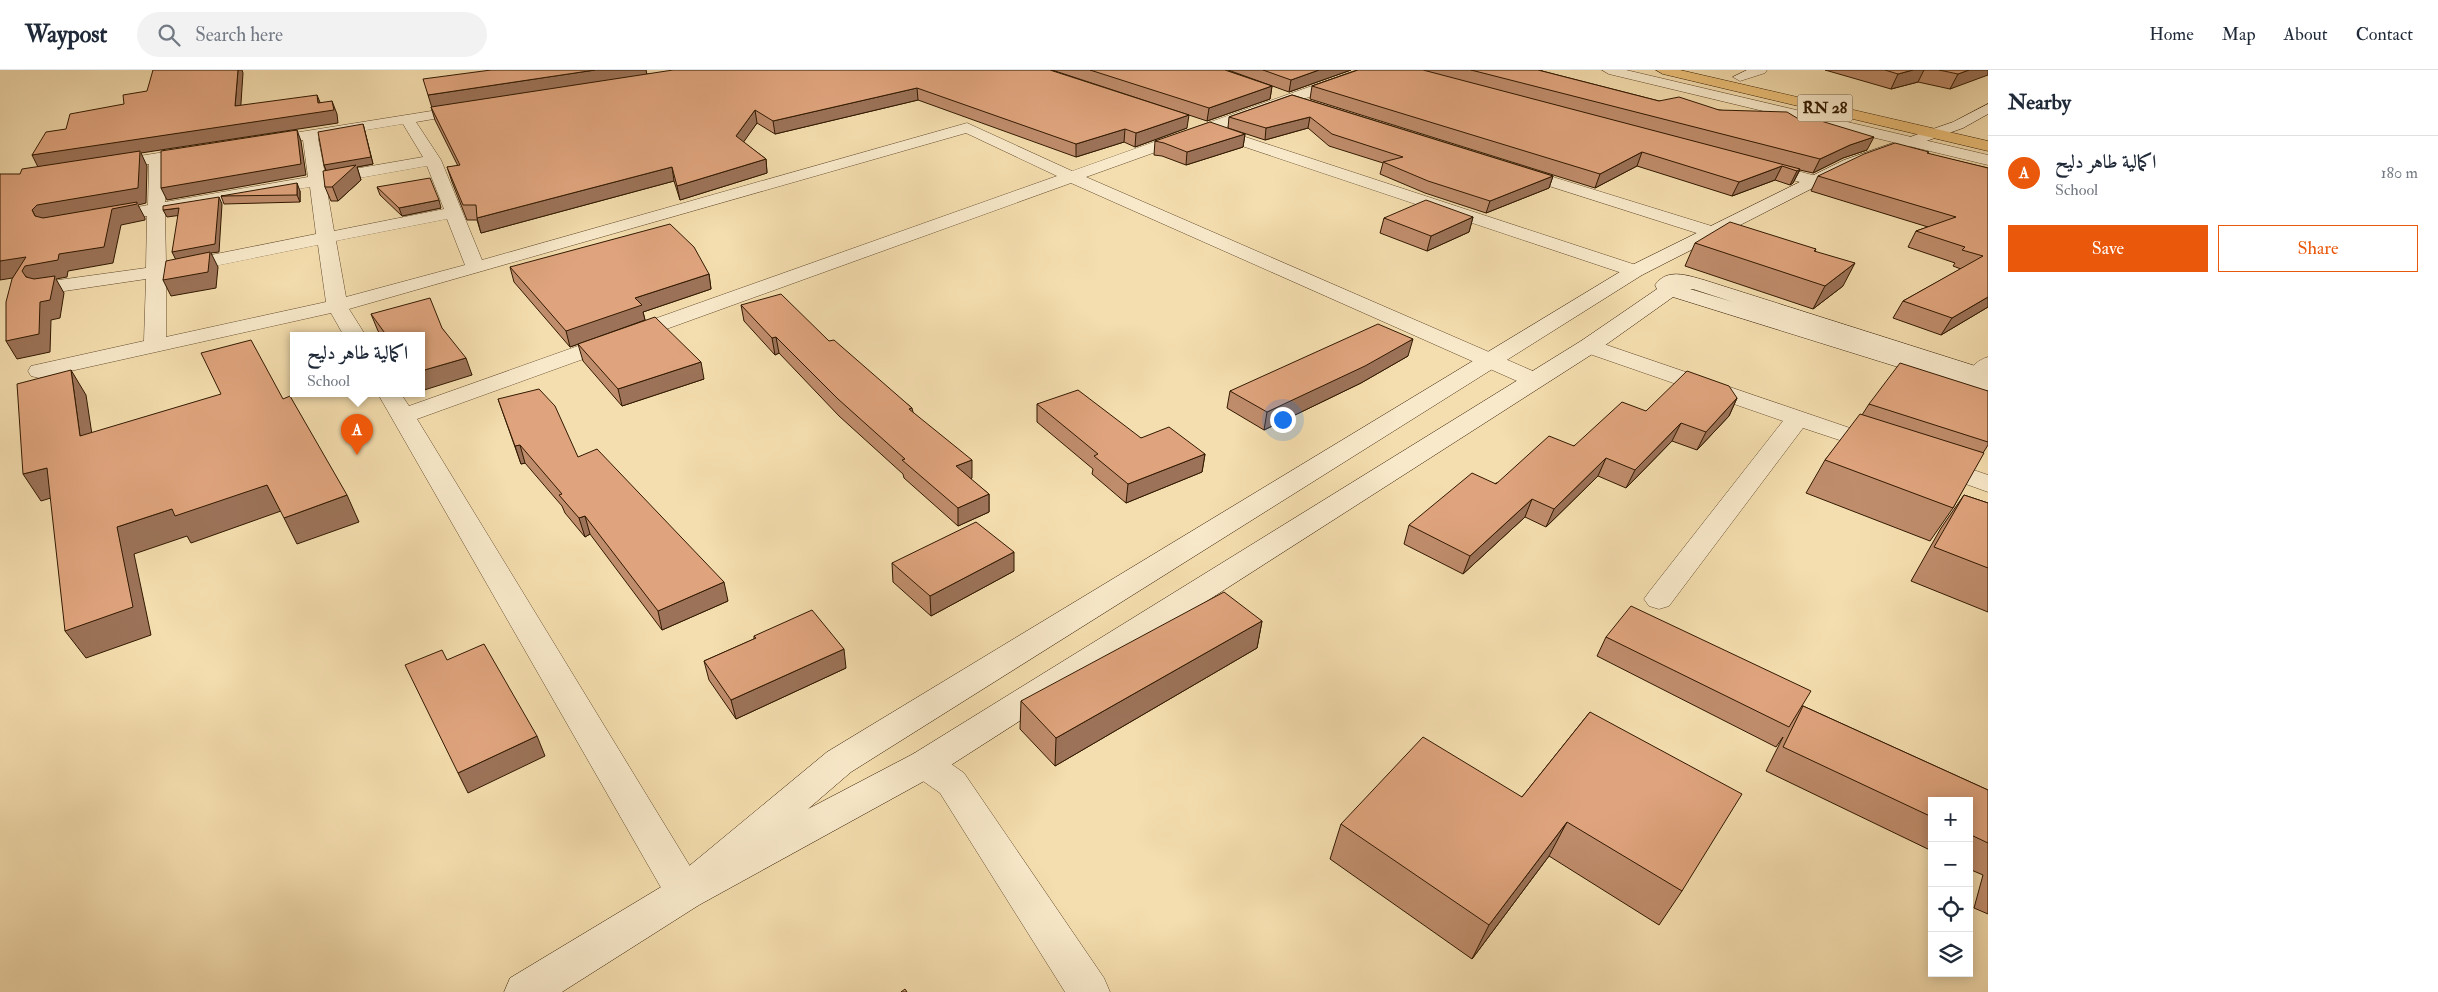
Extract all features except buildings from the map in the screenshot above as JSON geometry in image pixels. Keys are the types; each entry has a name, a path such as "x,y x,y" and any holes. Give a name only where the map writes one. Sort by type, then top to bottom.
{"main road":[{"name":"RN 28","path":"1663,70 1988,146"},
{"name":"RN 28","path":"1707,70 1988,132"}],"street":[{"path":"425,395 1072,177 1370,70"},
{"path":"1609,70 1988,160"},
{"path":"1740,77 1760,70"},
{"path":"1263,89 1318,108"},
{"path":"243,145 484,107"},
{"path":"684,893 839,762 1636,271 1850,163 1958,125 1988,108"},
{"path":"407,119 433,160 476,268"},
{"path":"1188,123 1683,286 1986,376"},
{"path":"39,371 337,306 967,128 1072,177 1534,380"},
{"path":"310,134 337,306 353,332"},
{"path":"88,169 214,149"},
{"path":"155,346 157,158"},
{"path":"90,220 433,160"},
{"path":"1748,163 1814,181"},
{"path":"1496,164 1712,232"},
{"path":"44,288 156,272 454,212"},
{"path":"524,992 684,893 925,764 1589,346 1662,294 1683,286"},
{"path":"1589,346 1796,420 1988,484"},
{"path":"420,397 396,405 684,893"},
{"path":"1659,598 1796,420"},
{"path":"925,764 952,783 1089,992"}],"place":[{"name":"اكمالية طاهر دليح","path":"357,455"}]}
